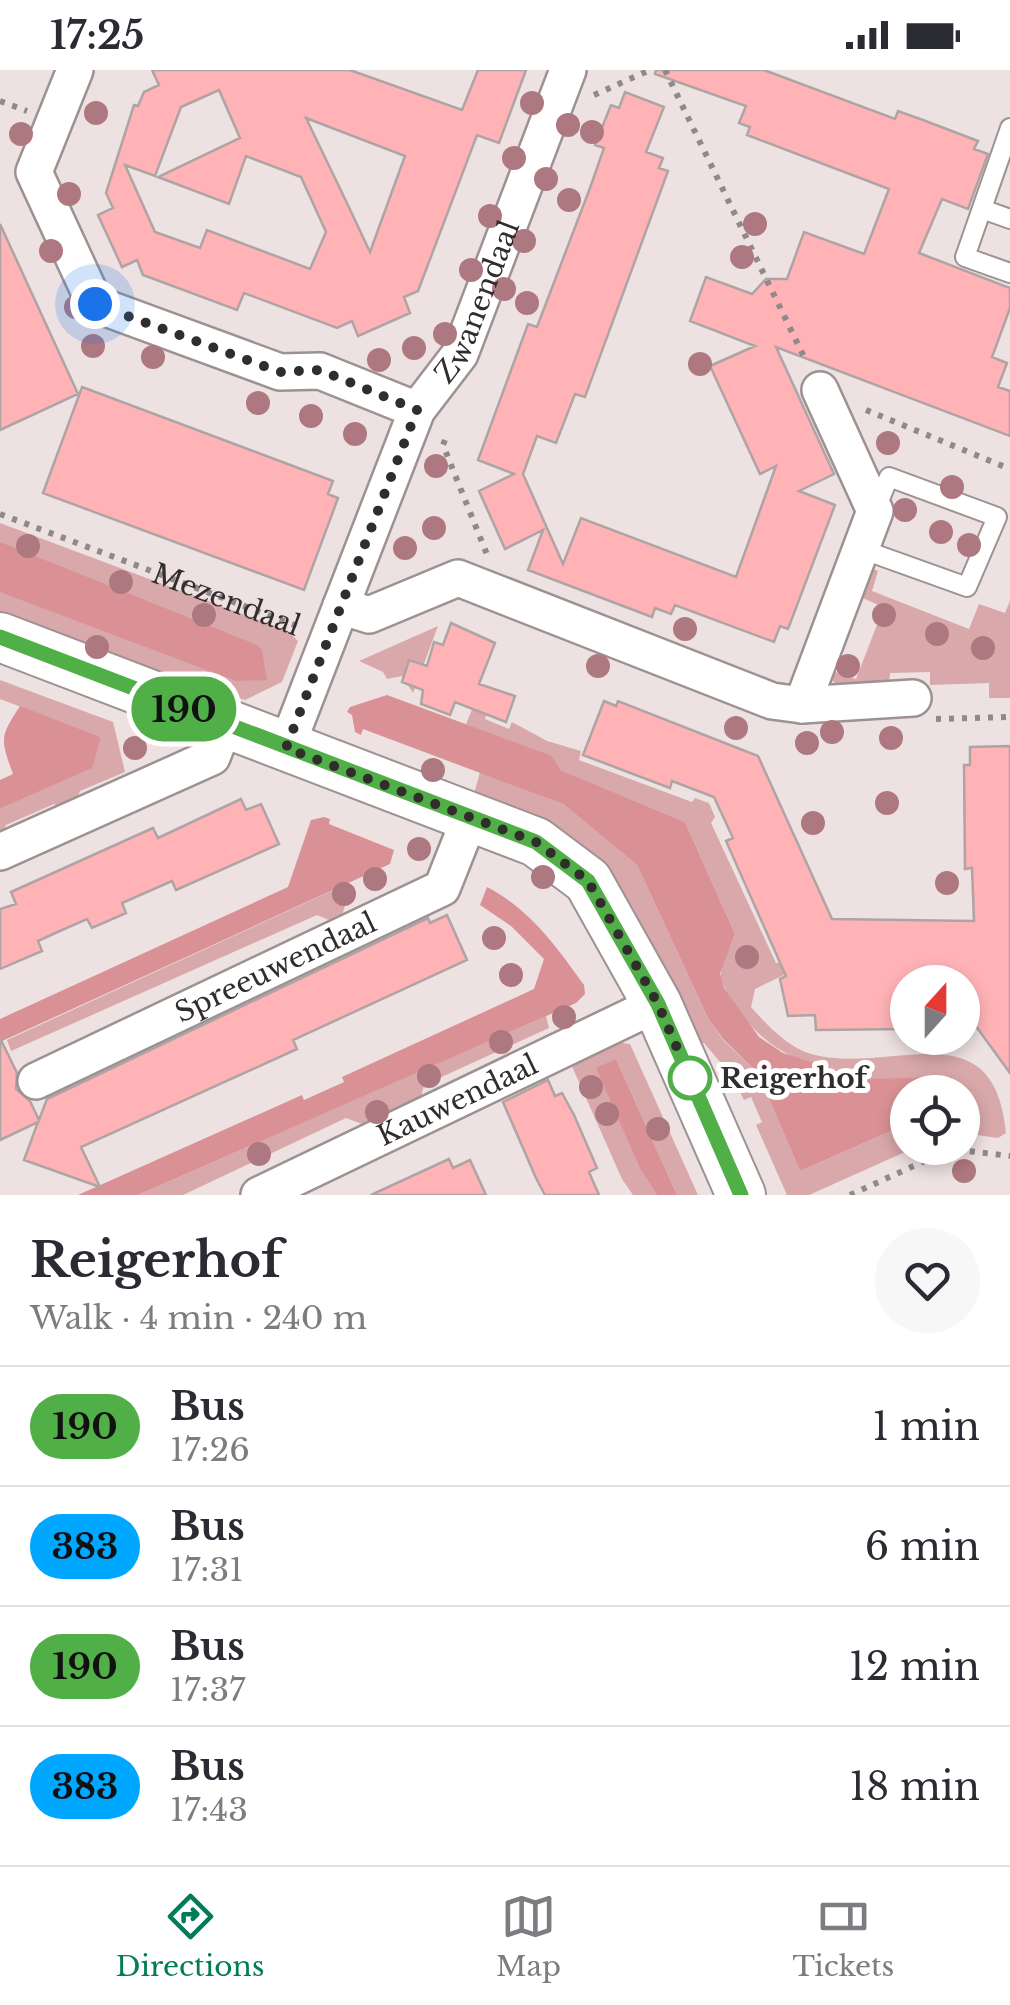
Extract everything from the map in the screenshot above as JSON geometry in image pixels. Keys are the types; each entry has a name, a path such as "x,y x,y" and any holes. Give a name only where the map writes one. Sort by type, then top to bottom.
{"street":[{"path":"75,70 34,172 95,304 280,372 320,370 417,410"},
{"name":"Zwanendaal","path":"286,748 417,410 460,354 578,84"},
{"path":"802,705 875,511 820,390"},
{"name":"Mezendaal","path":"334,622 368,615 458,578 772,701 802,705 913,698"},
{"path":"0,637 536,842 588,881 658,1004 740,1195"},
{"path":"0,852 212,758 225,724"},
{"name":"Spreeuwendaal","path":"36,1081 442,888 470,815"},
{"name":"Kauwendaal","path":"259,1195 658,1004"}],"lane":[{"path":"1010,128 965,257 1010,273"},
{"path":"982,209 1010,218"},
{"path":"861,549 967,587 997,517 889,477 875,511"}],"path":[{"path":"578,84 650,70"},
{"path":"665,70 820,390 1010,469"},
{"path":"451,427 443,445 490,552 476,586"},
{"name":"Mezendaal","path":"0,514 334,622"},
{"path":"949,718 1010,717"},
{"path":"850,1195 951,1149 1010,1156"}],"shaded area":[{"path":"0,523 288,631 298,641 282,682 245,700 226,694 222,702 0,618"},
{"path":"0,542 257,645 262,650 267,680 236,681 0,592"},
{"path":"871,568 878,571 872,591 969,629 979,604 1005,613 1010,601 1010,698 989,698 989,683 930,685 930,672 890,673 889,686 837,685 830,678 833,671 856,679 882,612 881,606 860,597"},
{"path":"438,626 413,693 402,676 387,679 383,672 359,661"},
{"path":"0,680 113,722 125,772 80,791 75,804 64,809 54,804 6,825 0,839 0,809 91,768 101,737 0,699"},
{"path":"482,686 494,690 485,719 509,729 512,722 547,741 581,751 579,760 692,802 695,798 709,803 715,817 711,823 776,963 782,962 788,973 755,989 751,1007 778,1035 811,1054 842,1059 919,1055 960,1058 982,1070 997,1094 1006,1133 998,1138 980,1135 980,1075 890,1075 890,1081 866,1078 806,1063 779,1049 755,1030 723,984 723,961 735,934 685,822 559,770 466,724"},
{"path":"387,695 552,756 560,770 685,822 735,934 720,973 724,988 759,1037 783,1053 864,1079 890,1078 890,1131 800,1171 758,1073 723,1039 708,1018 637,865 563,804 363,729 361,735 355,732 352,715 347,712 350,707"},
{"path":"20,706 101,737 92,768 0,809 0,780 13,774 4,738"},
{"path":"480,772 563,804 637,865 708,1018 723,1040 758,1073 800,1171 890,1131 890,1159 809,1195 787,1195 756,1125 762,1122 751,1097 744,1100 732,1076 704,1043 696,1047 632,906 609,876 474,794"},
{"path":"330,819 329,824 394,850 390,864 0,1042 0,1019 288,887 311,820"},
{"path":"487,887 530,918 563,956 584,985 585,994 576,1003 138,1195 78,1195 302,1095 304,1100 344,1082 342,1077 534,989 544,959 511,926 480,905"},
{"path":"338,888 346,903 342,915 329,920 317,915 11,1051 7,1040"},
{"path":"546,1016 549,1028 424,1085 421,1097 362,1124 346,1118 183,1195 138,1195"},
{"path":"614,1042 630,1044 698,1195 677,1195 616,1059 597,1069 640,1169 657,1195 633,1195 622,1179 570,1062"},
{"path":"616,1059 677,1195 657,1195 640,1169 596,1068"}],"building":[{"path":"152,70 350,70 462,110 478,70 526,70 499,143 477,135 418,291 404,297 410,313 358,336 352,321 337,328 244,293 237,310 143,275 137,260 122,267 98,215 113,208 106,193 134,105 138,106 144,92 159,85","holes":["219,90 240,138 158,177 229,204 246,156 301,177 326,232 310,269 207,230 200,248 155,232 125,165 155,176 181,107","306,118 405,156 370,252 346,201"]},
{"path":"656,70 764,70 895,119 898,111 923,120 978,141 974,149 988,154 968,209 942,199 919,253 1010,288 1010,308 992,357 1007,363 998,387 1010,391 1010,436 776,347 834,474 799,491 835,505 788,629 780,626 774,642 675,605 671,614 655,608 652,617 528,570 543,530 505,549 479,491 514,474 478,460 528,324 537,327 590,188 604,148 595,145 611,105 619,108 625,92 664,107 646,152 663,158 659,168 668,171 585,397 575,394 556,443 537,436 523,474 563,564 581,518 736,577 776,466 760,474 710,366 755,346 690,321 706,277 752,294 766,279 787,279 804,232 864,254 889,189 747,135 750,127 739,123 746,106 655,74"},
{"path":"0,224 78,394 0,430"},
{"path":"82,387 333,481 328,494 338,498 304,590 43,493"},
{"path":"451,623 495,643 479,684 515,696 506,722 455,702 450,715 421,704 423,690 402,682 409,660 427,666 434,642 443,645"},
{"path":"604,701 616,706 618,701 758,756 832,919 974,921 972,868 965,869 964,765 970,765 970,747 1010,746 1010,1073 980,1032 980,965 890,965 890,1029 816,1030 815,1015 788,1016 780,979 786,976 726,841 733,838 714,797 672,781 670,788 583,755"},
{"path":"241,799 246,810 261,804 279,844 176,890 172,881 122,903 126,913 92,928 87,919 62,930 38,941 42,951 0,969 0,909 16,904 11,892 153,828 158,838"},
{"path":"447,915 467,960 293,1040 297,1049 81,1147 100,1187 24,1160 38,1122 0,1140 0,1038 17,1073 16,1089 30,1101 39,1120 47,1099 428,918 430,923"},
{"path":"548,1080 555,1096 562,1093 574,1115 597,1168 589,1172 599,1195 545,1195 536,1178 503,1102"},
{"path":"449,1159 453,1168 470,1160 486,1195 371,1195"}],"bus line":[{"name":"190","path":"0,637 536,842 588,881 658,1004 741,1195"}],"place":[{"name":"Reigerhof","path":"690,1078"}],"route":[{"path":"95,304 280,372 320,370 417,410 286,748 536,842 588,881 658,1004 690,1078"}]}
